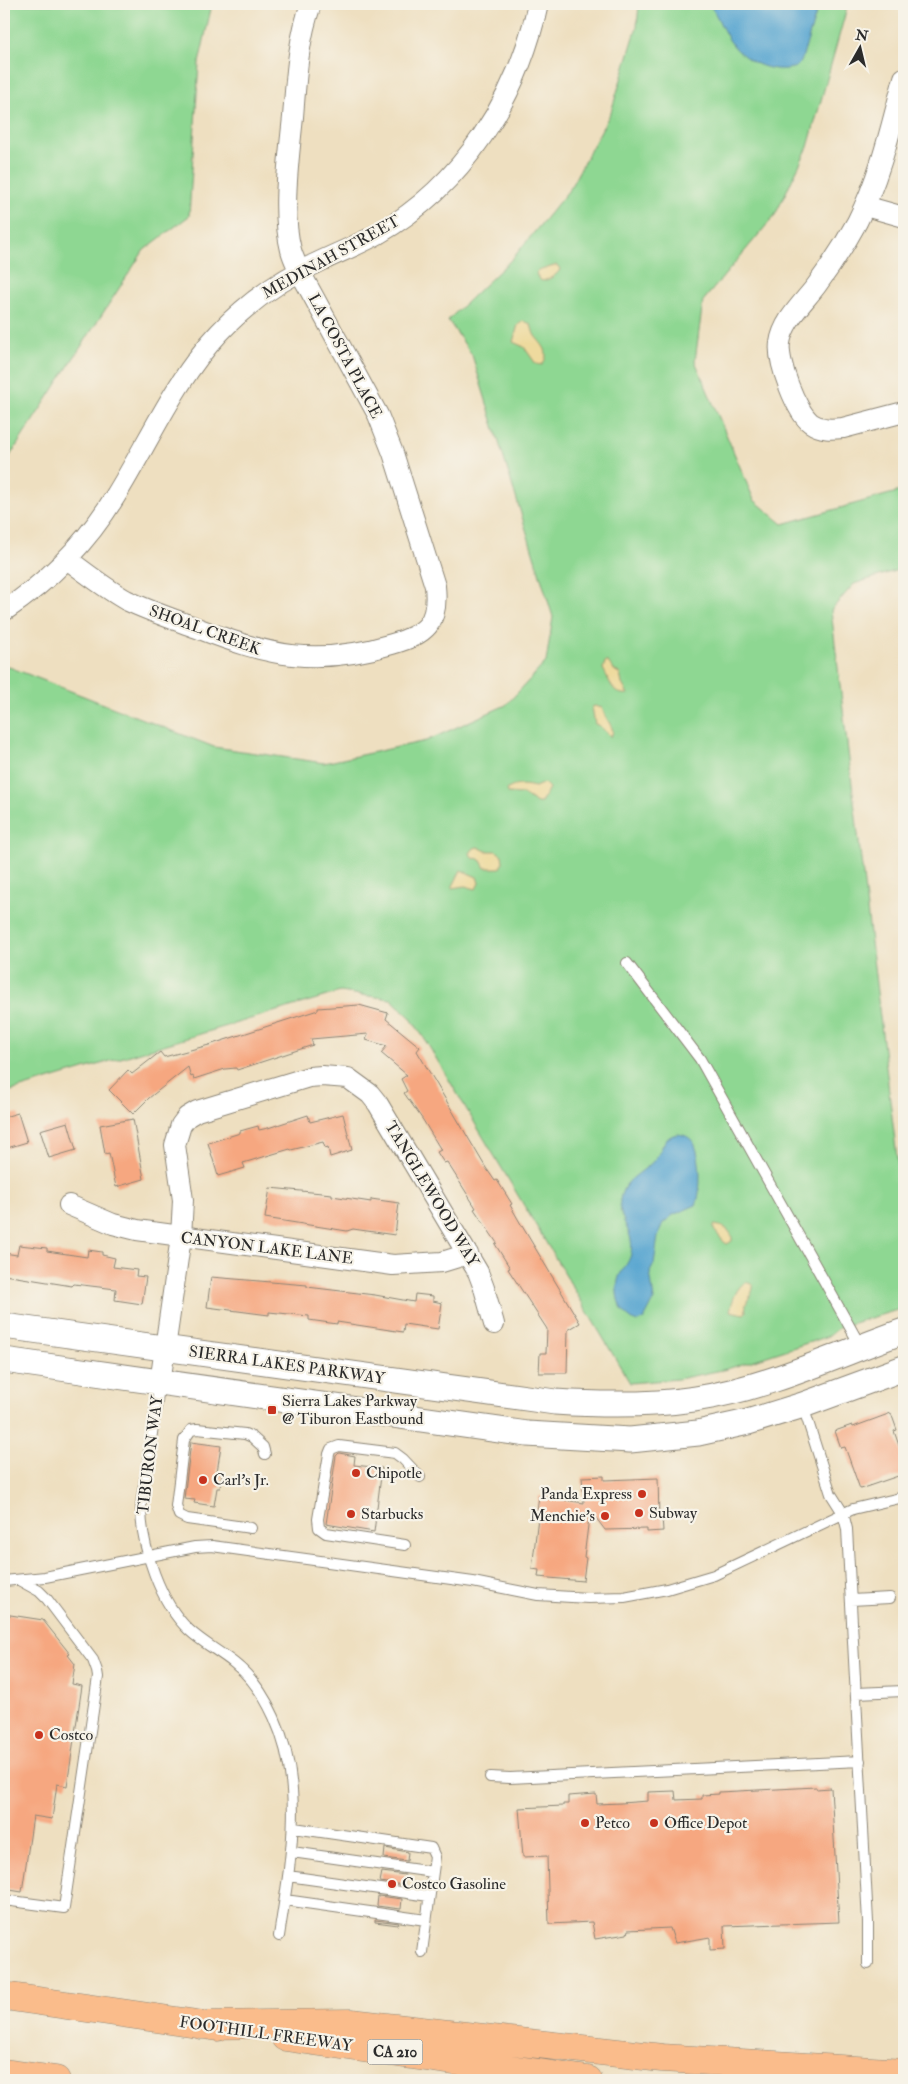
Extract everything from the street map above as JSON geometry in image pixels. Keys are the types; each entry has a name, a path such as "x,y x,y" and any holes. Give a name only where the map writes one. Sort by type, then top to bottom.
{"highway":[{"name":"FOOTHILL FREEWAY","path":"4,1996 588,2080"},
{"path":"201,2025 351,2023 662,2058 904,2073"},
{"path":"4,2073 56,2080"}],"street":[{"name":"LA COSTA PLACE","path":"311,4 305,20 298,68 286,194 291,250 300,272 369,398 386,435 435,586 436,595 433,615"},
{"name":"MEDINAH STREET","path":"4,611 31,591 67,559 94,528 116,495 175,390 204,350 220,332 268,291 300,272 358,245 396,222 434,191 466,158 492,123 512,85 528,44 538,4"},
{"path":"904,78 881,162 865,206 832,263 788,322 780,343 782,366 800,410 811,423 818,427 844,428 904,412"},
{"path":"865,206 904,217"},
{"name":"SHOAL CREEK","path":"67,559 110,590 143,608 240,645 275,654 310,658 331,657 368,651 414,637 429,625 433,615"},
{"name":"TANGLEWOOD WAY","path":"181,1237 183,1200 175,1145 181,1125 187,1117 196,1111 309,1077 335,1076 348,1078 370,1094 378,1104 468,1254 484,1288 494,1324"},
{"name":"CANYON LAKE LANE","path":"69,1204 113,1224 137,1230 393,1265 426,1264 468,1254"},
{"path":"166,1348 181,1237"},
{"name":"SIERRA LAKES PARKWAY","path":"4,1326 555,1402 625,1406 696,1399 769,1381 904,1331"},
{"name":"SIERRA LAKES PARKWAY","path":"160,1383 166,1348"},
{"path":"4,1360 527,1434 630,1440 715,1430 765,1417 904,1368"}],"lane":[{"path":"627,963 700,1059 861,1347"},
{"name":"TIBURON WAY","path":"160,1383 141,1508 144,1534 161,1592 171,1611 198,1638 246,1674 258,1688 270,1709 282,1737 288,1761 294,1828 280,1936"},
{"path":"803,1405 831,1494 843,1514 848,1530 868,1922 868,1964"},
{"path":"251,1528 187,1519 179,1515 176,1506 184,1440 191,1430 197,1428 245,1434 258,1441 266,1454"},
{"path":"405,1545 326,1533 319,1528 318,1519 329,1454 331,1448 339,1446 395,1453 420,1478"},
{"path":"4,1581 53,1575 195,1547 220,1546 473,1582 538,1595 588,1598 624,1597 667,1589 714,1574 843,1514 870,1504 904,1497"},
{"path":"4,1900 64,1908 98,1677 93,1660 47,1599 39,1591 18,1580"},
{"path":"851,1600 890,1598"},
{"path":"856,1694 904,1691"},
{"path":"490,1777 510,1778 860,1761"},
{"path":"294,1828 428,1846 435,1854 422,1952"},
{"path":"292,1852 433,1872"},
{"path":"288,1876 429,1896"},
{"path":"285,1900 426,1920"}],"green space":[{"path":"4,4 212,4 199,63 189,216 144,250 4,465"},
{"path":"639,4 848,4 808,147 775,215 703,301 695,361 754,500 783,524 904,490 904,568 854,584 831,610 904,1216 904,1308 840,1327 829,1336 727,1369 678,1379 630,1383 424,1038 410,1017 391,999 340,992 4,1093 4,665 214,747 324,763 426,741 506,705 546,662 553,617 472,355 448,320 513,258 569,190 611,112 637,27"}],"sand":[{"path":"557,265 560,269 555,275 542,281 538,278 536,273 538,271"},
{"path":"523,321 531,324 534,335 545,349 546,356 542,365 536,364 524,347 513,342 518,325"},
{"path":"605,662 608,662 620,674 622,684 628,694 618,692 612,686 603,669"},
{"path":"592,707 602,708 611,725 613,731 611,737 600,726 595,724"},
{"path":"544,783 549,788 541,803 537,803 523,794 508,793 507,790 517,785 535,787"},
{"path":"478,847 486,851 496,851 502,855 503,862 500,868 485,868 480,859 472,858 470,853 474,848"},
{"path":"461,870 477,877 479,883 476,889 465,886 452,888"},
{"path":"714,1225 727,1229 731,1234 732,1241 727,1244 724,1242 714,1230"},
{"path":"746,1282 753,1285 753,1289 746,1304 746,1312 744,1314 730,1311 738,1290"}],"water":[{"path":"709,4 819,4 801,62 796,67 777,69 758,64 741,53 728,38"},
{"path":"678,1134 691,1139 696,1149 700,1174 698,1199 696,1205 673,1215 663,1223 658,1236 654,1264 650,1272 654,1300 644,1319 637,1322 626,1315 622,1309 619,1304 617,1291 619,1277 629,1259 632,1244 622,1215 620,1199 629,1181 656,1158 669,1137"}],"building":[{"path":"359,1005 388,1013 386,1019 420,1047 417,1051 486,1168 495,1181 497,1180 512,1204 510,1205 580,1323 568,1330 567,1373 539,1373 540,1353 546,1353 547,1329 508,1269 510,1268 495,1244 497,1243 474,1209 476,1208 447,1162 444,1163 437,1152 441,1150 404,1093 407,1091 401,1079 407,1075 381,1053 387,1046 366,1040 368,1034 311,1039 313,1045 237,1070 236,1068 225,1069 194,1079 193,1076 191,1077 188,1067 149,1098 133,1114 109,1090 128,1070 132,1074 160,1052 164,1057 209,1045 318,1010 318,1008"},
{"path":"18,1113 27,1142 4,1149 4,1117"},
{"path":"343,1114 352,1150 330,1157 328,1147 325,1148 323,1142 290,1149 243,1163 245,1168 218,1176 208,1143 240,1133 240,1131 258,1126 259,1130 268,1128 308,1115 310,1122"},
{"path":"133,1119 144,1179 116,1187 109,1153 105,1154 100,1125"},
{"path":"68,1122 76,1150 49,1158 40,1130"},
{"path":"270,1188 332,1194 332,1196 371,1202 371,1199 399,1203 395,1235 353,1229 347,1231 265,1218"},
{"path":"19,1245 47,1248 47,1251 87,1257 88,1250 102,1252 102,1255 115,1258 113,1267 137,1270 136,1276 146,1277 142,1304 115,1300 116,1289 74,1284 72,1286 4,1275 4,1253 17,1255"},
{"path":"211,1277 307,1285 307,1287 375,1295 414,1302 415,1294 433,1296 433,1301 442,1303 438,1329 404,1324 403,1332 337,1322 337,1324 309,1320 309,1316 269,1312 269,1315 207,1307"},
{"path":"891,1413 897,1430 894,1431 904,1460 904,1474 860,1489 845,1447 841,1448 835,1431 852,1425 853,1427"},
{"name":"Carl's Jr.","path":"191,1442 221,1446 217,1472 222,1473 220,1488 217,1488 214,1506 194,1503 195,1500 184,1499"},
{"path":"339,1453 355,1456 354,1465 382,1468 374,1532 326,1524 336,1456"},
{"path":"604,1476 604,1480 658,1478 659,1516 662,1516 663,1531 647,1532 647,1529 605,1530 590,1510 583,1581 538,1577 539,1570 532,1569 539,1496 584,1503 582,1477"},
{"name":"Costco","path":"4,1614 43,1620 70,1654 68,1655 75,1664 72,1684 82,1686 67,1786 57,1784 52,1819 33,1816 22,1892 4,1889"},
{"path":"816,1787 816,1789 831,1788 839,1922 724,1926 725,1949 710,1950 710,1937 675,1943 670,1928 628,1930 627,1934 595,1939 592,1922 549,1924 547,1856 523,1857 519,1808 563,1806 563,1804 568,1804 568,1796 596,1794 597,1804 648,1801 648,1792 675,1791 676,1800 702,1799 702,1795 719,1794 719,1792"},
{"path":"385,1848 408,1852 407,1861 384,1858"},
{"path":"382,1872 405,1875 404,1885 380,1882"},
{"path":"378,1896 402,1899 401,1909 377,1906"},
{"path":"375,1920 399,1923 398,1925 375,1922"}],"place":[{"name":"Sierra Lakes Parkway @ Tiburon Eastbound","path":"272,1410"},
{"name":"Chipotle","path":"356,1473"},
{"name":"Carl's Jr.","path":"203,1480"},
{"name":"Panda Express","path":"642,1494"},
{"name":"Subway","path":"639,1513"},
{"name":"Starbucks","path":"351,1514"},
{"name":"Menchie's","path":"605,1516"},
{"name":"Costco","path":"39,1735"},
{"name":"Petco","path":"585,1823"},
{"name":"Office Depot","path":"654,1823"},
{"name":"Costco Gasoline","path":"392,1884"}]}
